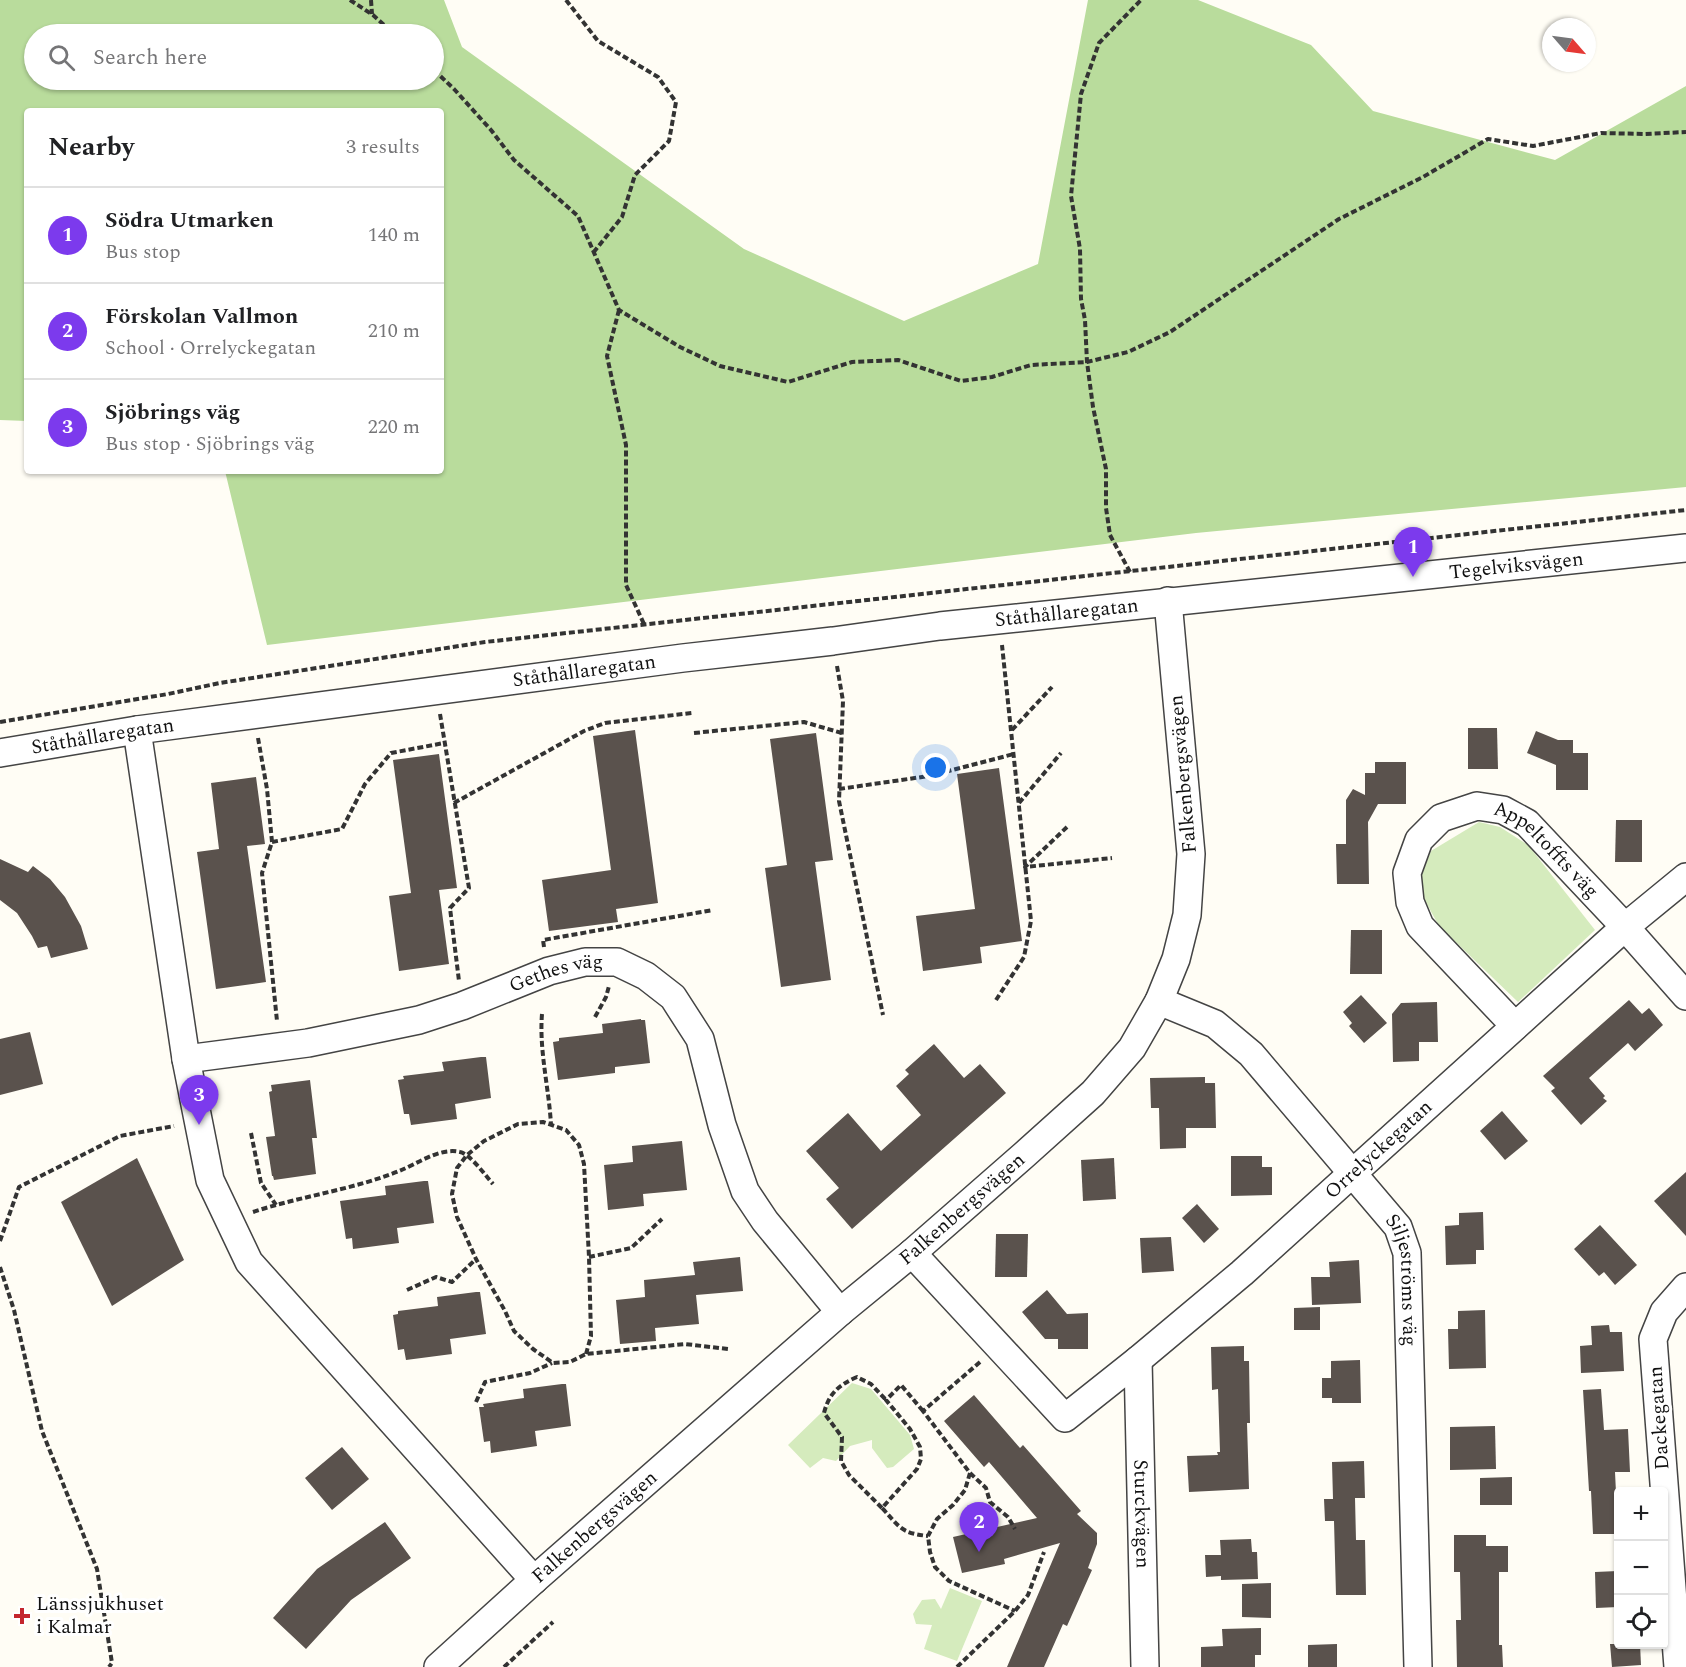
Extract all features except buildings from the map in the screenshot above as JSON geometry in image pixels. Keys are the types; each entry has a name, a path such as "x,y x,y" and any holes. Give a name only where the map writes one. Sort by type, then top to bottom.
{"street":[{"name":"Tegelviksvägen","path":"1168,601 1686,548"},
{"name":"Ståthållaregatan","path":"0,753 137,730 436,689 940,626 1168,601"},
{"name":"Falkenbergsvägen","path":"438,1667 840,1312 912,1253 1024,1155 1093,1093 1132,1048 1158,1001 1176,959 1187,915 1191,854 1168,601"},
{"path":"137,730 186,1059 210,1180 249,1262 534,1580"},
{"name":"Appeltoffts väg","path":"1515,1026 1420,926 1410,902 1407,873 1419,840 1441,818 1477,806 1503,810 1527,823 1686,996"},
{"name":"Orrelyckegatan","path":"997,1345 1065,1418 1242,1272 1625,927 1686,878"},
{"name":"Gethes väg","path":"186,1059 308,1043 420,1020 462,1006 549,971 585,962 617,962 646,976 673,997 700,1039 722,1125 745,1191 765,1221 840,1312"},
{"name":"Siljeströms väg","path":"1158,1001 1215,1024 1251,1054 1398,1227 1407,1253 1418,1667"},
{"path":"912,1253 997,1345"},
{"name":"Dackegatan","path":"1678,1667 1653,1339 1664,1312 1686,1287"},
{"name":"Sturckvägen","path":"1138,1360 1145,1667"}],"path":[{"path":"350,0 383,24"},
{"path":"371,0 373,15"},
{"path":"566,0 598,40 658,77 676,102 669,141 635,175 622,217 593,253"},
{"path":"1130,572 1110,535 1106,508 1106,469 1087,362 1085,320 1081,299 1080,249 1071,196 1081,94 1099,43 1141,0"},
{"path":"444,80 484,122 514,160 578,216 619,310 680,347 720,366 788,382 852,362 898,360 961,381 992,377 1031,365 1087,362 1128,352 1170,332 1340,219 1422,177 1488,139 1533,146 1601,133 1686,132"},
{"path":"619,310 607,356 626,445 626,585 644,624"},
{"path":"0,722 168,694 220,682 485,642 1686,510"},
{"path":"996,1000 1024,957 1031,921 1000,620"},
{"path":"833,641 843,701 839,801 883,1015"},
{"path":"1011,730 1052,687"},
{"path":"436,689 469,888 450,908 462,1006"},
{"path":"454,803 584,731 605,723 692,713"},
{"path":"253,714 267,789 272,842 262,873 280,1046"},
{"path":"694,733 804,722 842,733"},
{"path":"272,842 342,829 365,784 391,753 444,743"},
{"path":"1019,803 1061,753"},
{"path":"839,789 929,776 1014,754"},
{"path":"1025,867 1067,827"},
{"path":"1025,867 1112,858"},
{"path":"549,971 543,940 713,910"},
{"path":"542,1014 541,1033 552,1125"},
{"path":"0,1241 19,1187 120,1136 198,1121"},
{"path":"553,1363 513,1332 505,1311 476,1259 457,1216 452,1194 457,1168 467,1155 484,1141 518,1124 543,1122 552,1125 566,1130 579,1145 584,1164 589,1257 591,1336 586,1354"},
{"path":"251,1133 261,1184 276,1204"},
{"path":"229,1220 276,1204 362,1185 401,1171 435,1154 459,1151 467,1155 493,1184"},
{"path":"589,1257 631,1248 662,1219"},
{"path":"407,1290 436,1277 452,1282 476,1259"},
{"path":"0,1267 14,1310 42,1431 97,1569 112,1663 109,1667"},
{"path":"476,1402 485,1382 530,1373 553,1363 570,1362 586,1354 685,1344 728,1349"},
{"path":"923,1411 997,1345"},
{"path":"882,1508 917,1469 921,1459 920,1447 910,1429 872,1384 857,1377 842,1384 827,1399 824,1413 842,1437 841,1461 849,1475 903,1531 928,1536"},
{"path":"886,1400 902,1385 970,1473 986,1488 990,1502 1008,1518 1015,1529"},
{"path":"970,1473 965,1490 937,1519 928,1536 930,1552 935,1567 949,1581 1015,1611"},
{"path":"960,1666 1028,1595 1044,1552"},
{"path":"504,1667 554,1622"}],"green space":[{"path":"0,0 444,0 462,47 744,249 904,321 1038,264 1088,0 1198,0 1311,45 1373,111 1555,160 1686,86 1686,487 1196,533 267,645 226,474 444,474 444,108 24,108 24,421 0,420"},
{"path":"1479,822 1500,827 1528,845 1595,930 1518,1002 1439,926 1423,897 1420,879 1431,851"},
{"path":"852,1383 871,1389 910,1435 914,1449 893,1467 887,1468 872,1448 872,1440 850,1446 836,1461 823,1458 810,1468 788,1445"},
{"path":"950,1588 982,1601 957,1661 924,1649 932,1625 916,1624 913,1614 922,1600 935,1599 941,1609"}],"place":[{"name":"Södra Utmarken","path":"1413,577"},
{"name":"Sjöbrings väg","path":"199,1125"},
{"name":"Förskolan Vallmon","path":"979,1552"},
{"name":"Länssjukhuset i Kalmar","path":"22,1616"}]}
